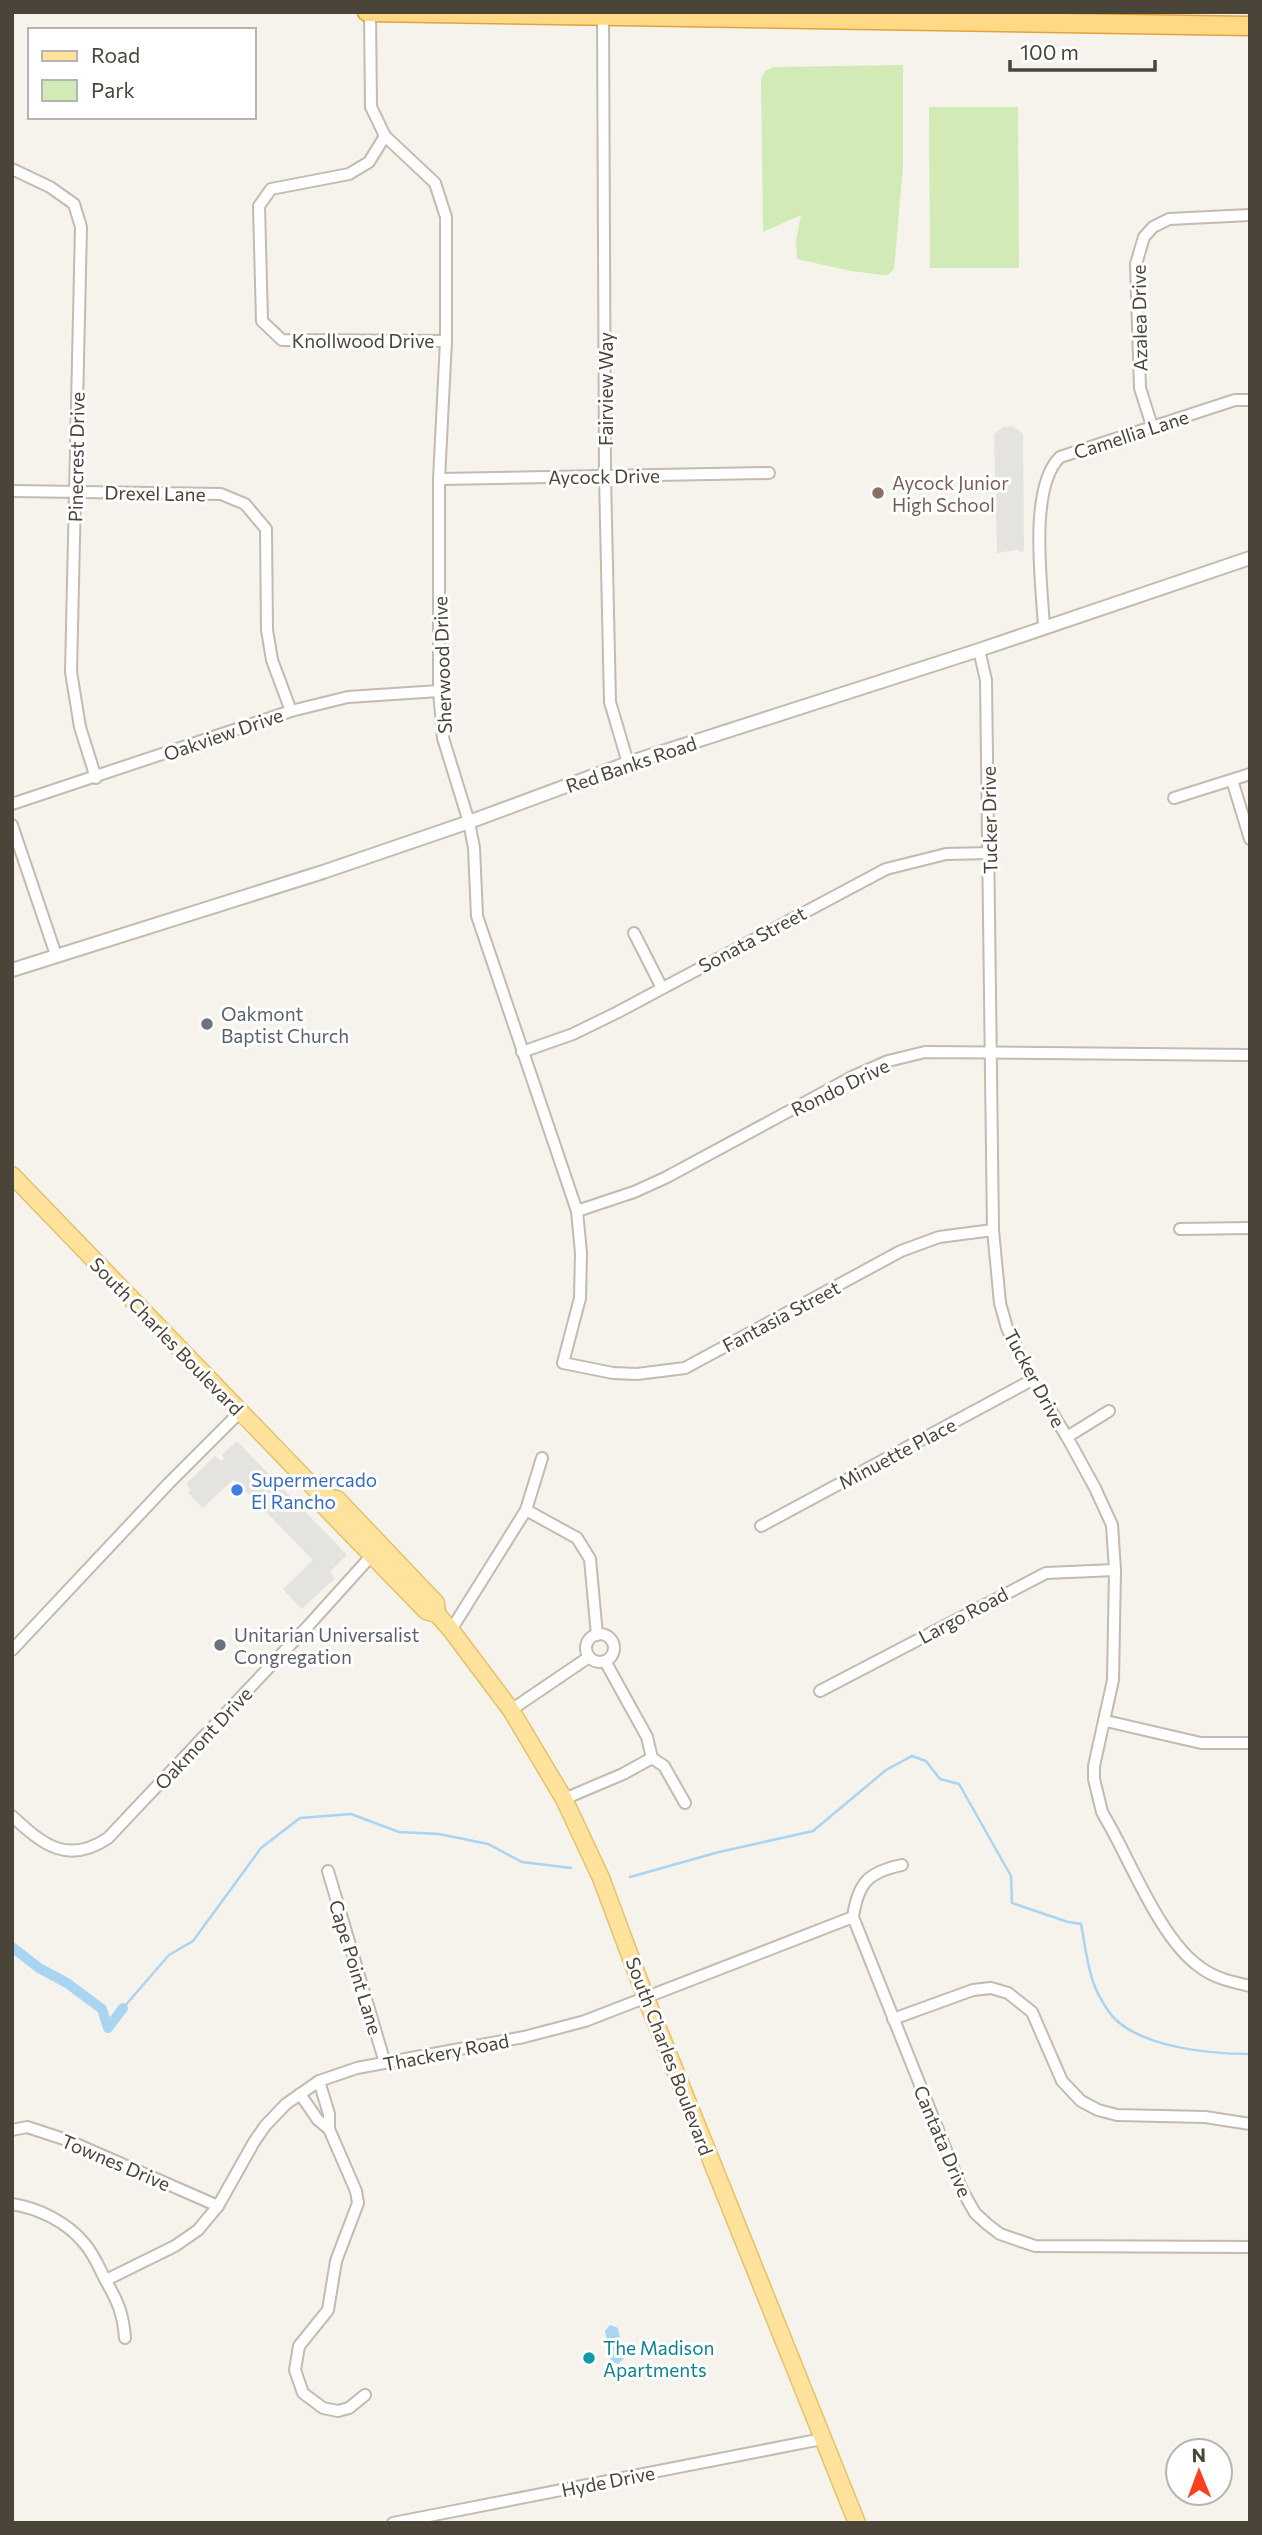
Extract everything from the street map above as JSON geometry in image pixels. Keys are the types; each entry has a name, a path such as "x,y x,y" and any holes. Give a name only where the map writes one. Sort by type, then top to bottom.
{"highway":[{"path":"368,12 1120,19 1250,26"}],"main road":[{"name":"South Charles Boulevard","path":"12,1175 240,1412 426,1611 434,1606"},
{"name":"South Charles Boulevard","path":"325,1503 337,1499 368,1530 434,1606 511,1710 564,1799 601,1878 645,1996 857,2523"}],"street":[{"name":"Sherwood Drive","path":"368,12 371,107 385,136 435,183 446,217 446,341 439,479 439,691 443,738 469,822 474,848 477,916 577,1211 581,1254 580,1298 563,1363"},
{"name":"Fairview Way","path":"603,14 605,476 610,702 628,763"},
{"name":"Knollwood Drive","path":"385,136 369,162 349,174 271,189 259,206 262,321 282,340 446,341"},
{"name":"Pinecrest Drive","path":"12,169 50,187 74,204 80,227 71,672 80,727 96,778"},
{"name":"Azalea Drive","path":"1152,426 1140,388 1136,264 1144,237 1153,227 1170,219 1250,215"},
{"name":"Camellia Lane","path":"1044,628 1041,513 1047,476 1053,464 1060,457 1152,426 1235,400 1250,400"},
{"name":"Aycock Drive","path":"439,479 769,473"},
{"name":"Drexel Lane","path":"12,491 221,494 245,504 266,529 267,630 272,660 291,711"},
{"name":"Red Banks Road","path":"12,970 323,872 628,763 979,650 1250,558"},
{"name":"Tucker Drive","path":"979,650 986,680 993,1230 1000,1303 1007,1328 1031,1380 1067,1437 1112,1525 1115,1570 1113,1680 1094,1766 1094,1779 1102,1812 1166,1930 1184,1955 1213,1975 1250,1986"},
{"name":"Oakview Drive","path":"12,804 291,711 348,697 439,691"},
{"path":"1174,798 1250,774"},
{"path":"1232,780 1250,839"},
{"path":"12,825 55,955"},
{"name":"Sonata Street","path":"522,1052 573,1034 886,869 936,855 990,853"},
{"path":"634,933 662,988"},
{"name":"Rondo Drive","path":"577,1211 634,1192 665,1178 854,1076 888,1061 925,1052 1250,1055"},
{"path":"1180,1229 1250,1228"},
{"name":"Fantasia Street","path":"563,1363 613,1373 637,1374 685,1367 901,1251 939,1237 993,1230"},
{"name":"Minuette Place","path":"761,1526 1031,1380"},
{"path":"1067,1437 1110,1411"},
{"path":"12,1650 169,1483 240,1412"},
{"path":"451,1630 526,1510 542,1458"},
{"path":"526,1510 577,1538 590,1559 597,1635"},
{"name":"Oakmont Drive","path":"12,1816 37,1839 59,1850 76,1852 95,1847 108,1838 372,1555"},
{"name":"Largo Road","path":"820,1691 1046,1573 1115,1570"},
{"path":"597,1635 606,1636 614,1646 612,1655 605,1661 596,1662 589,1657 587,1644 597,1635"},
{"path":"511,1710 589,1657"},
{"path":"605,1661 647,1737 652,1758 664,1766 685,1803"},
{"path":"1106,1721 1201,1743 1250,1743"},
{"path":"564,1799 623,1774 652,1758"},
{"path":"853,1917 860,1889 870,1877 881,1869 902,1865"},
{"name":"Cape Point Lane","path":"328,1871 385,2063"},
{"name":"Thackery Road","path":"106,2280 175,2246 198,2230 218,2206 254,2141 276,2113 319,2081 358,2068 549,2032 585,2021 853,1917"},
{"name":"Cantata Drive","path":"853,1917 962,2190 975,2213 1000,2234 1035,2246 1250,2247"},
{"path":"893,2020 973,1990 991,1988 1008,1993 1032,2012 1062,2081 1080,2101 1117,2115 1205,2116 1250,2124"},
{"path":"319,2081 329,2114 329,2129 356,2190 358,2203 338,2254 328,2310 299,2346 295,2357 295,2370 303,2393 323,2408 338,2411 349,2409 365,2395"},
{"path":"300,2094 318,2120 329,2129"},
{"name":"Townes Drive","path":"12,2130 27,2127 67,2140 218,2206"},
{"path":"12,2204 31,2207 75,2234 94,2257 124,2316 125,2338"},
{"name":"Hyde Drive","path":"393,2523 822,2440"}],"green space":[{"path":"903,65 903,166 894,269 888,275 883,275 797,259 796,241 801,215 763,232 761,79 765,71 773,67"},
{"path":"929,107 1018,107 1019,268 930,268"}],"shaded area":[{"path":"1013,426 1023,434 1024,549 1023,552 1016,550 997,553 994,434 1004,427"},
{"path":"237,1441 347,1555 330,1572 335,1578 302,1609 283,1589 313,1560 234,1479 203,1508 188,1493 191,1490 186,1484 215,1456 221,1461 224,1458 222,1455"}],"water":[{"path":"610,2325 618,2328 624,2358 618,2364 611,2361 605,2331"}],"waterway":[{"path":"630,1877 719,1852 813,1831 886,1770 912,1756 926,1761 940,1779 959,1784 1011,1876 1012,1903 1081,1924 1092,1980 1101,2000 1115,2019 1143,2037 1161,2043 1198,2051 1250,2054"},
{"path":"123,2008 169,1955 193,1941 261,1848 300,1818 351,1814 399,1832 439,1834 488,1844 522,1862 571,1868"},
{"path":"12,1947 102,2009 108,2028 123,2008"}],"place":[{"name":"Aycock Junior High School","path":"878,493"},
{"name":"Oakmont Baptist Church","path":"207,1024"},
{"name":"Supermercado El Rancho","path":"237,1490"},
{"name":"Unitarian Universalist Congregation","path":"220,1645"},
{"name":"The Madison Apartments","path":"589,2358"}]}
